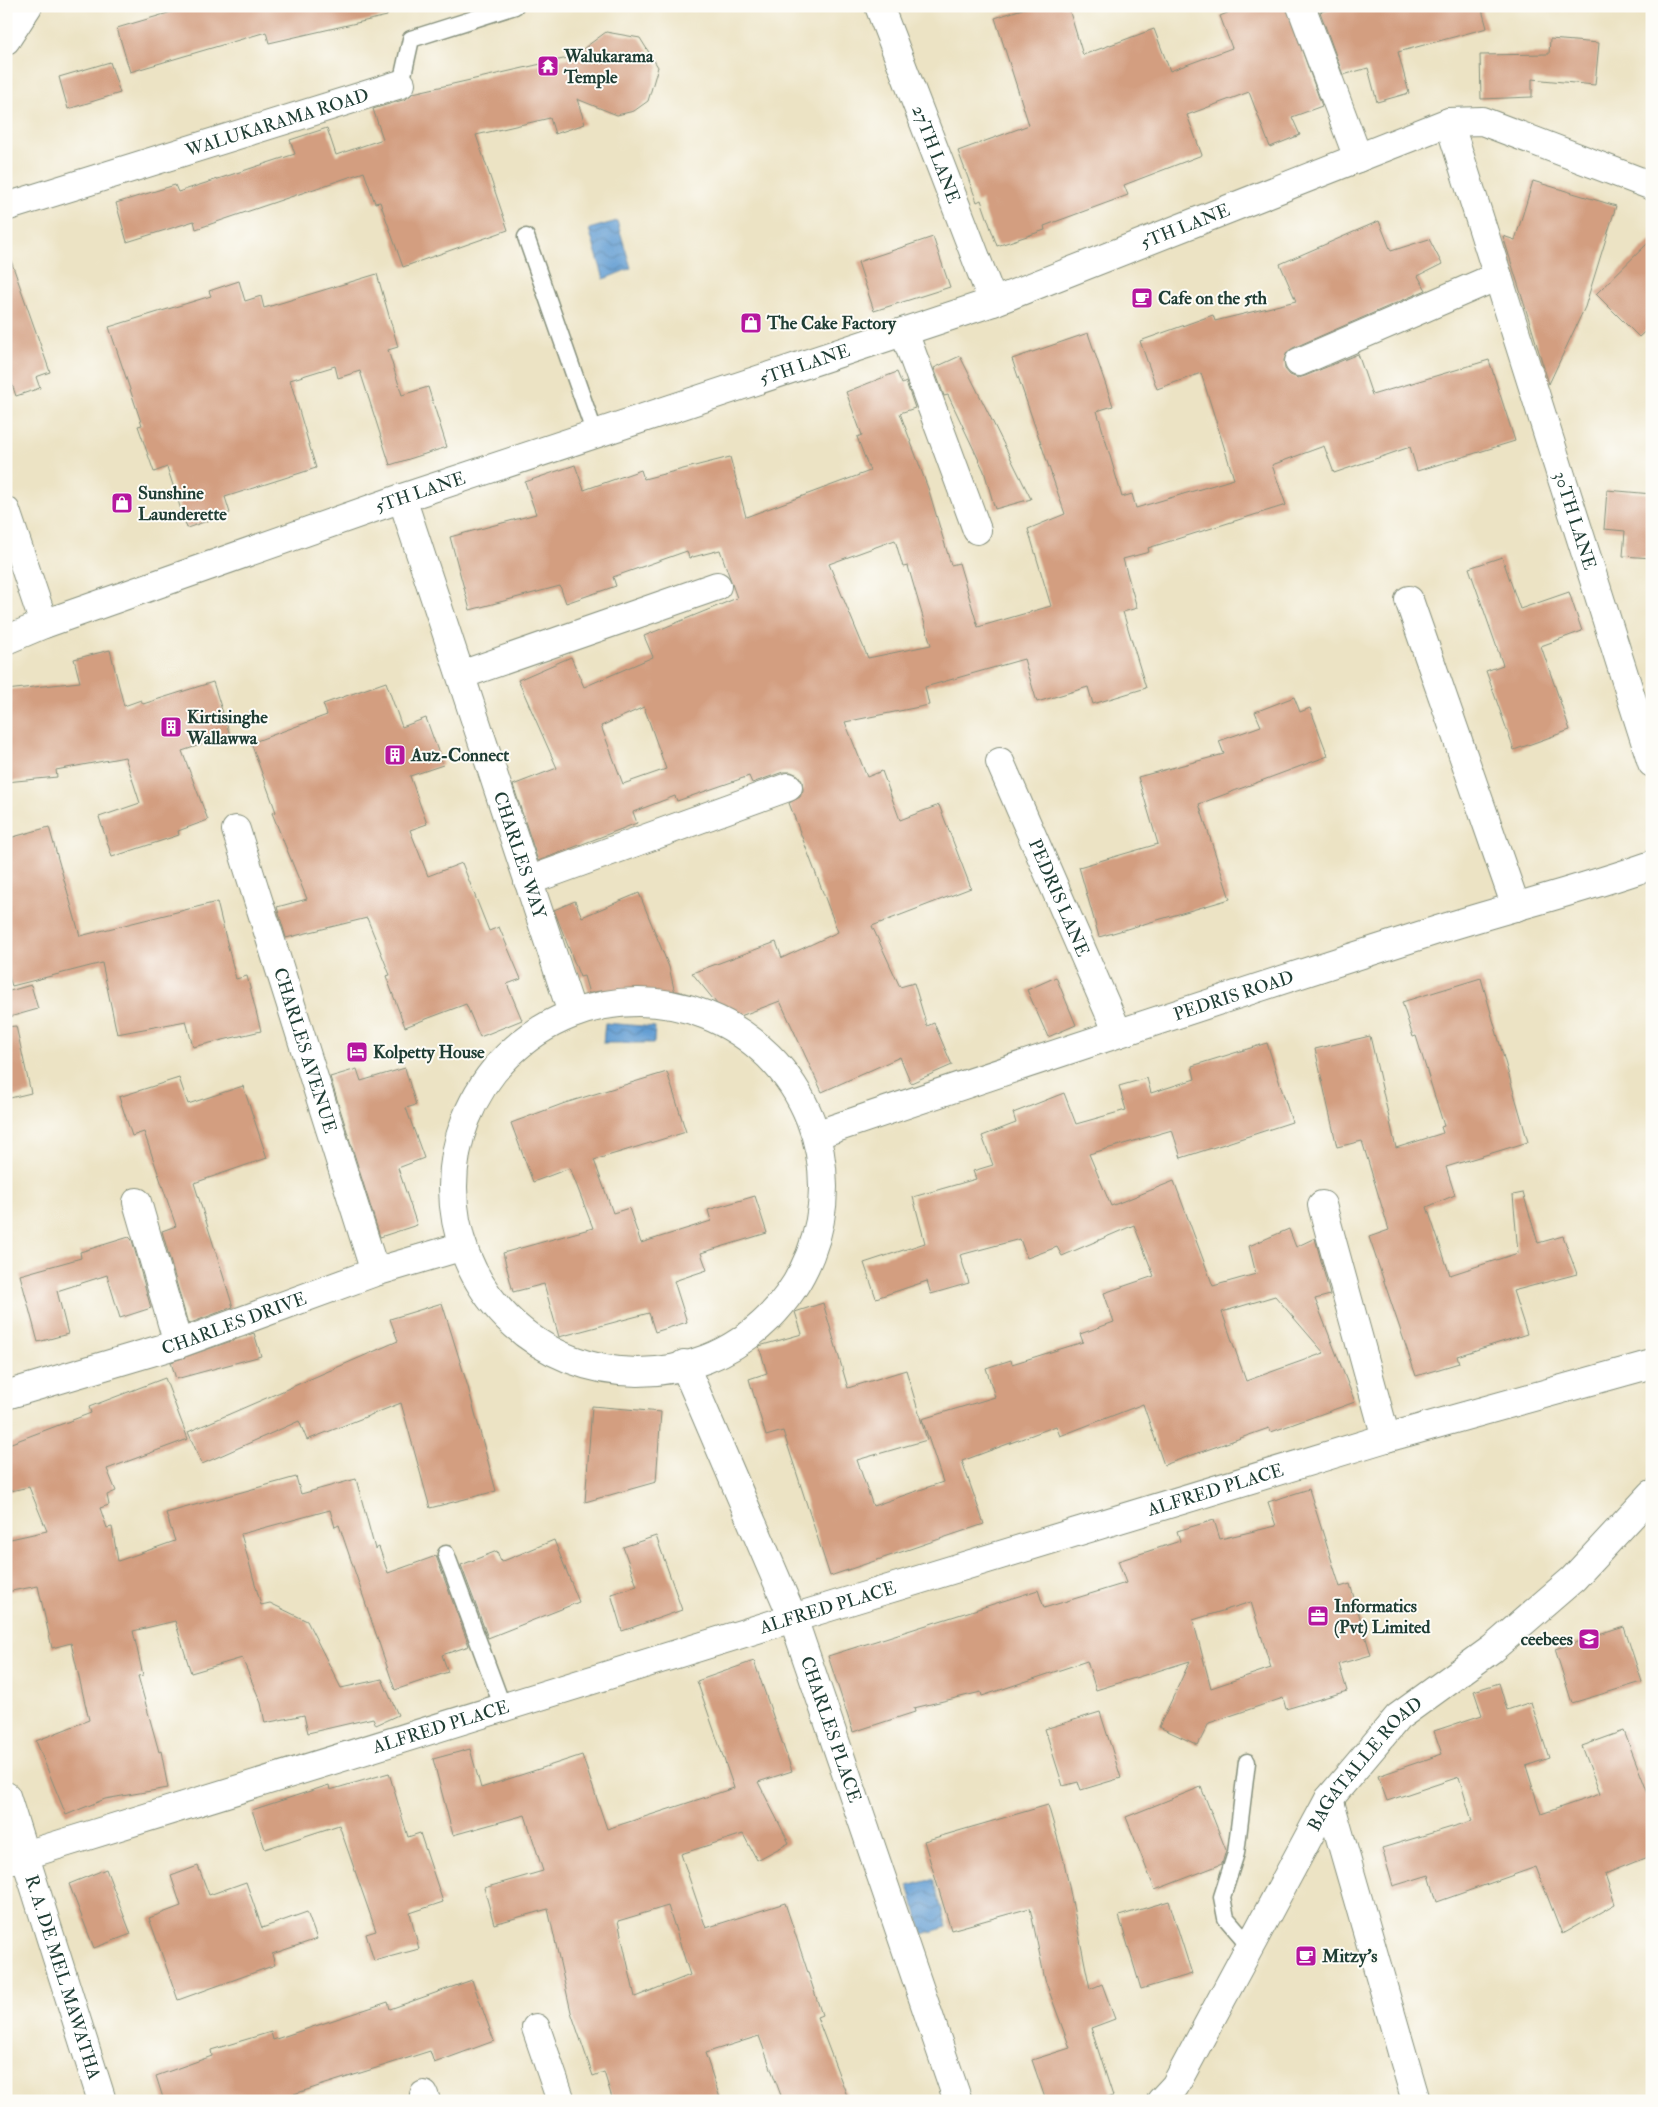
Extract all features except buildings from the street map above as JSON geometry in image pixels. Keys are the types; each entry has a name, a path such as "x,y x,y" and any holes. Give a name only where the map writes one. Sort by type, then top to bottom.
{"main road":[{"path":"6,40 28,6"},
{"name":"27TH LANE","path":"879,6 993,302"},
{"path":"1300,6 1358,158"},
{"name":"WALUKARAMA ROAD","path":"6,208 401,84"},
{"name":"5TH LANE","path":"6,640 44,624 402,498 993,302 1448,122 1482,121 1652,186"},
{"name":"30TH LANE","path":"1448,122 1652,763"},
{"path":"1299,362 1498,276"},
{"path":"904,332 977,530"},
{"name":"CHARLES WAY","path":"402,498 572,1013"},
{"path":"6,511 44,624"},
{"path":"461,675 717,586"},
{"path":"1409,600 1516,907"},
{"name":"PEDRIS LANE","path":"1000,762 1118,1032"},
{"path":"528,881 788,788"},
{"name":"CHARLES AVENUE","path":"236,830 375,1272"},
{"name":"PEDRIS ROAD","path":"818,1134 1118,1032 1472,919 1589,887 1652,865"},
{"path":"632,1001 692,1009 732,1028 748,1036 791,1079 818,1134 825,1186 818,1239 796,1287 761,1327 716,1356 656,1372 594,1368 537,1343 491,1302 460,1247 451,1191 458,1135 483,1083 522,1041 572,1013 632,1001"},
{"path":"137,1202 178,1344"},
{"path":"1322,1204 1386,1438"},
{"name":"CHARLES DRIVE","path":"6,1395 178,1344 375,1272 460,1247"},
{"name":"CHARLES PLACE","path":"684,1364 793,1618 958,2101"},
{"name":"ALFRED PLACE","path":"16,1858 793,1618 1386,1438 1652,1364"},
{"name":"BAGATALLE ROAD","path":"1161,2101 1176,2086 1329,1799 1398,1717 1492,1649 1573,1579 1652,1494"},
{"name":"R. A. DE MEL MAWATHA","path":"6,1796 16,1858 102,2101"},
{"path":"1329,1799 1416,2101"},
{"path":"536,2028 561,2101"}],"lane":[{"name":"WALUKARAMA ROAD","path":"401,84 411,39 515,6"},
{"path":"526,236 595,434"},
{"path":"446,1554 503,1708"},
{"path":"1246,1762 1236,1853 1222,1897 1226,1918 1250,1946"}],"water":[{"path":"617,221 631,268 604,279 589,229"},
{"path":"605,1023 655,1027 654,1043 603,1043"},
{"path":"933,1879 947,1927 923,1934 908,1886"}],"place":[{"name":"Walukarama Temple","path":"548,66"},
{"name":"Cafe on the 5th","path":"1142,298"},
{"name":"The Cake Factory","path":"751,323"},
{"name":"Sunshine Launderette","path":"122,503"},
{"name":"Kirtisinghe Wallawwa","path":"171,727"},
{"name":"Auz-Connect","path":"395,755"},
{"name":"Kolpetty House","path":"357,1052"},
{"name":"Informatics (Pvt) Limited","path":"1318,1616"},
{"name":"ceebees","path":"1589,1639"},
{"name":"Mitzy's","path":"1306,1956"}]}
